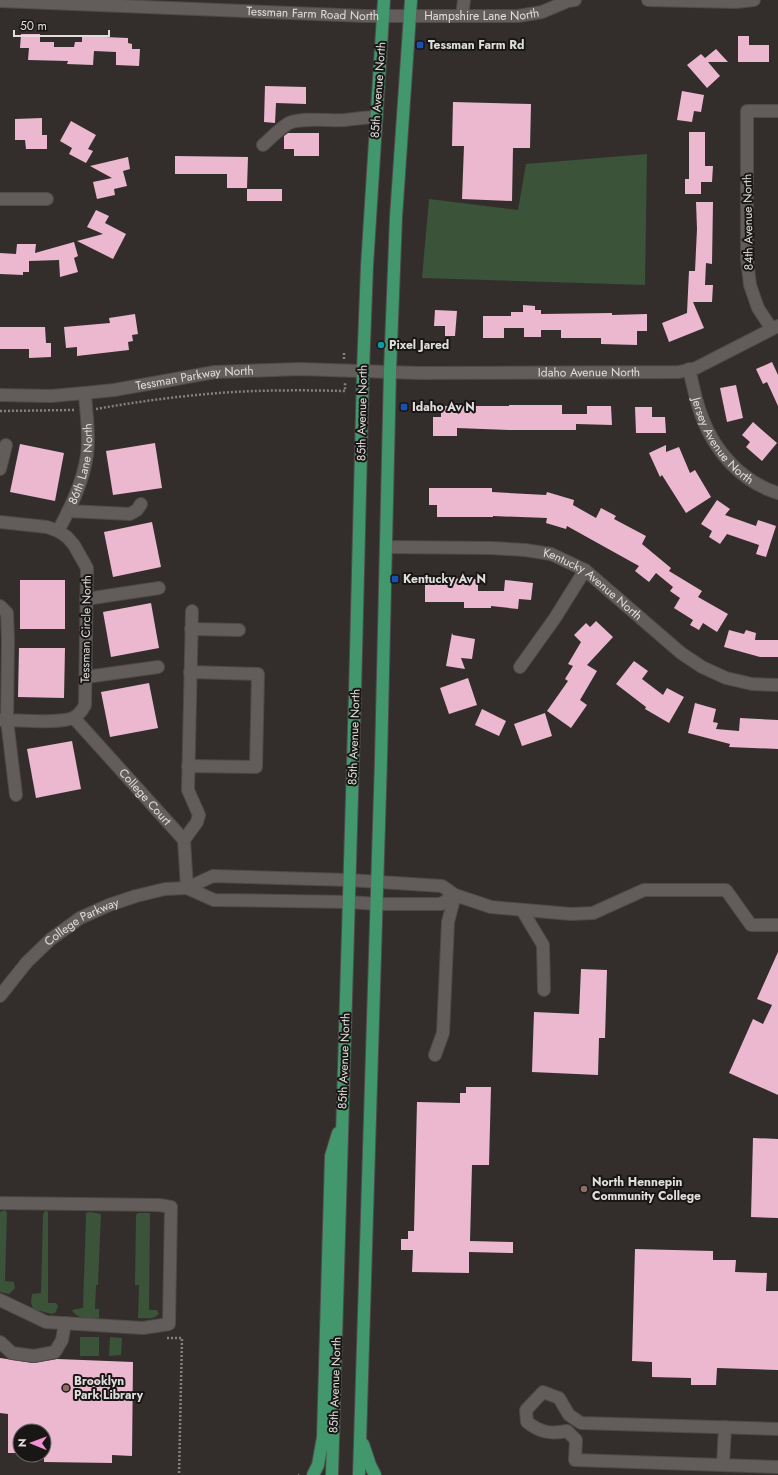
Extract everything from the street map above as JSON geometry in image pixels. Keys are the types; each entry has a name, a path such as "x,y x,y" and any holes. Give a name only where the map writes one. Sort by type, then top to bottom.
{"main road":[{"name":"85th Avenue North","path":"332,1475 355,693 362,371 367,266 384,0"},
{"path":"359,1475 377,904 390,371 396,217 411,0"},
{"path":"313,1475 318,1465 323,1438 331,1156 343,1117"},
{"path":"360,1437 375,1475"}],"street":[{"path":"462,16 464,0"},
{"name":"Hampshire Lane North","path":"410,16 532,15 568,1 575,0"},
{"path":"648,0 736,2 754,0"},
{"name":"Tessman Farm Road North","path":"0,1 205,4 302,14 410,16"},
{"name":"84th Avenue North","path":"775,327 758,308 750,285 747,259 748,111 778,111"},
{"path":"263,145 277,132 290,123 376,117"},
{"path":"0,199 47,199"},
{"name":"Idaho Avenue North","path":"390,371 678,372 696,368 775,327"},
{"name":"Tessman Parkway North","path":"0,395 51,396 114,390 215,372 300,369 390,371"},
{"name":"Jersey Avenue North","path":"689,369 702,416 716,444 726,459 744,476 766,489 778,493"},
{"name":"86th Lane North","path":"58,530 80,482 87,455 88,433 85,393"},
{"path":"0,470 6,445"},
{"path":"68,511 130,514 137,510 141,504"},
{"path":"0,522 47,527 58,530"},
{"name":"Tessman Circle North","path":"58,530 74,545 87,568 85,705 82,712 74,718"},
{"name":"Kentucky Avenue North","path":"386,548 491,548 525,550 551,554 585,570 681,653 702,667 733,679 752,684 778,685"},
{"path":"520,667 555,618 585,570"},
{"path":"86,599 159,588"},
{"path":"0,606 7,613 8,640 3,720 16,795"},
{"path":"186,888 184,840 197,822 199,815 188,790 192,611"},
{"path":"191,629 239,630"},
{"path":"86,677 158,667"},
{"path":"188,766 256,768 258,674 190,672"},
{"path":"3,720 62,721 74,718"},
{"name":"College Court","path":"74,718 184,840"},
{"name":"College Parkway","path":"0,996 27,962 50,939 80,918 109,905 136,896 164,889 186,888 213,876 349,880 442,886 455,895 491,907 571,914 593,913 644,890 726,890 751,925 778,925"},
{"name":"College Parkway","path":"186,888 214,900 441,904 455,895"},
{"path":"435,1055 443,1032 448,922 455,895"},
{"path":"522,910 543,945 544,990"},
{"path":"0,1203 159,1205 171,1207 169,1324 143,1328 46,1322 0,1300"},
{"path":"0,1342 12,1353 34,1356 55,1352 62,1340 65,1323"},
{"path":"576,1440 567,1430 556,1433 537,1430 527,1422 526,1410 543,1392 560,1398 569,1415 581,1423 778,1429"},
{"path":"581,1423 576,1440 575,1460 778,1467"},
{"path":"723,1465 725,1427"}],"path":[{"path":"94,409 149,401 232,392 310,390 345,391"},
{"path":"0,411 78,410"},
{"path":"166,1338 182,1338 179,1475"}],"green space":[{"path":"647,154 645,285 422,278 429,199 518,210 526,164"},
{"path":"5,1210 7,1213 5,1281 14,1282 15,1288 9,1294 0,1292 0,1212"},
{"path":"44,1212 48,1212 48,1303 56,1303 58,1306 56,1312 52,1314 33,1309 31,1302 32,1294 41,1293 43,1216"},
{"path":"90,1212 101,1214 98,1285 96,1285 95,1309 99,1309 99,1318 77,1316 72,1310 83,1308 86,1213"},
{"path":"138,1213 150,1213 149,1310 157,1310 159,1314 149,1318 138,1318 139,1285 135,1285 136,1215"},
{"path":"80,1337 99,1337 99,1356 80,1356"},
{"path":"110,1337 122,1338 121,1355 109,1356"}],"building":[{"path":"21,34 40,34 40,42 54,42 54,47 74,47 75,42 82,42 82,36 128,38 128,43 132,44 132,49 140,49 139,66 116,65 116,52 94,51 93,65 67,64 68,61 28,60 29,48 20,48"},
{"path":"738,36 749,36 749,45 769,45 769,62 738,62"},
{"path":"716,49 728,62 708,62 720,76 707,88 687,65 701,54 705,58"},
{"path":"265,86 306,87 306,104 276,103 275,123 264,122"},
{"path":"682,91 704,95 701,112 694,111 692,122 677,120"},
{"path":"453,102 531,104 530,148 513,148 512,201 462,199 464,146 452,146"},
{"path":"42,118 42,135 47,135 47,149 26,149 25,140 15,140 15,119"},
{"path":"71,121 96,135 88,149 93,151 86,163 69,154 72,148 60,141"},
{"path":"689,132 705,132 705,166 713,166 712,182 701,182 701,194 685,194 685,179 689,179"},
{"path":"288,133 319,133 319,156 294,156 294,149 284,149 284,136"},
{"path":"175,156 248,157 247,188 227,188 227,174 175,174"},
{"path":"128,157 130,169 123,171 127,186 114,189 115,195 97,199 93,182 112,178 90,166"},
{"path":"247,189 282,189 282,201 247,201"},
{"path":"696,202 713,202 712,264 706,263 705,285 713,285 712,302 693,302 704,328 669,342 662,323 687,313 689,271 695,271 697,229"},
{"path":"96,210 109,216 105,223 126,234 113,259 77,241 103,234 87,227"},
{"path":"74,242 78,256 74,258 78,272 60,277 59,260 29,261 29,272 23,272 23,275 0,274 0,253 16,254 17,244 36,244 35,253"},
{"path":"523,305 535,306 535,310 541,310 541,314 647,314 647,331 637,331 637,345 601,344 601,338 561,338 561,330 541,330 541,337 524,337 524,328 504,328 504,338 483,338 483,316 511,316 511,312 523,312"},
{"path":"435,310 457,311 455,336 445,336 445,326 434,326"},
{"path":"135,314 138,334 132,335 133,341 128,342 129,350 77,356 77,347 66,348 64,327 110,323 109,318"},
{"path":"0,327 45,327 46,343 51,343 51,357 29,358 29,349 0,349"},
{"path":"772,362 778,375 778,406 767,382 763,384 756,369"},
{"path":"736,385 743,418 727,422 720,388"},
{"path":"562,405 562,414 587,414 587,406 611,406 612,425 576,424 576,430 457,428 457,436 433,436 433,417 441,417 441,406"},
{"path":"635,407 652,407 652,417 665,417 666,433 636,433"},
{"path":"753,422 777,443 762,461 746,447 750,442 742,435"},
{"path":"155,443 162,488 113,495 106,451"},
{"path":"20,444 64,453 55,501 10,492"},
{"path":"666,445 666,452 679,447 690,473 695,470 711,497 686,513 662,475 660,477 649,453"},
{"path":"429,488 492,488 492,492 546,495 547,492 574,500 573,505 596,518 601,508 616,516 614,519 646,536 642,544 671,568 669,571 702,591 698,597 728,614 717,632 703,623 699,630 690,625 693,620 674,608 680,598 670,591 673,587 656,573 649,582 635,571 639,566 567,526 566,529 546,523 547,518 493,516 437,517 437,505 429,505"},
{"path":"717,500 730,509 725,515 756,526 758,520 776,526 766,557 756,554 759,545 727,534 720,544 709,537 712,531 701,524"},
{"path":"152,522 161,567 113,577 104,532"},
{"path":"425,578 478,579 478,591 504,591 505,580 533,583 531,600 519,599 518,609 491,606 491,608 464,608 464,602 425,602"},
{"path":"20,580 65,580 65,629 20,629"},
{"path":"151,603 159,648 111,657 103,612"},
{"path":"596,621 613,637 587,665 597,671 580,700 587,705 571,728 547,711 568,681 565,679 573,666 568,664 581,642 574,635 586,623 590,627"},
{"path":"729,630 744,634 746,630 756,633 755,640 778,640 778,657 760,657 724,647"},
{"path":"452,633 453,635 475,639 472,659 461,658 465,669 446,666"},
{"path":"19,648 65,648 64,698 18,697"},
{"path":"634,661 648,671 642,679 663,695 667,688 684,697 669,723 645,709 646,707 616,684"},
{"path":"468,678 477,705 449,714 440,688"},
{"path":"149,683 158,728 110,737 101,692"},
{"path":"695,703 716,709 713,722 718,723 716,729 739,731 740,718 778,720 778,749 729,747 730,744 688,733"},
{"path":"482,709 506,721 499,736 475,725"},
{"path":"545,713 552,736 522,746 514,724"},
{"path":"72,741 81,789 36,798 27,749"},
{"path":"778,952 778,1095 729,1073 753,1019 763,1024 772,1005 757,999"},
{"path":"581,969 607,970 605,1038 599,1038 598,1075 532,1072 534,1012 579,1014"},
{"path":"466,1087 491,1087 489,1165 472,1165 470,1241 513,1242 513,1253 469,1252 469,1273 412,1272 413,1250 401,1250 401,1239 408,1239 408,1231 414,1231 417,1102 460,1103 460,1093 466,1093"},
{"path":"753,1138 778,1139 778,1218 751,1217"},
{"path":"635,1249 713,1251 713,1260 736,1260 735,1272 767,1273 766,1291 778,1291 778,1370 717,1368 716,1385 691,1385 691,1378 652,1377 652,1362 632,1361"},
{"name":"Brooklyn Park Library","path":"0,1358 33,1363 57,1359 133,1362 132,1456 112,1455 112,1463 52,1462 52,1423 12,1423 12,1453 8,1453 8,1414 0,1413"}],"place":[{"name":"Tessman Farm Rd","path":"420,45"},
{"name":"Pixel Jared","path":"381,345"},
{"name":"Idaho Av N","path":"404,407"},
{"name":"Kentucky Av N","path":"395,579"},
{"name":"North Hennepin Community College","path":"584,1189"},
{"name":"Brooklyn Park Library","path":"66,1388"}]}
